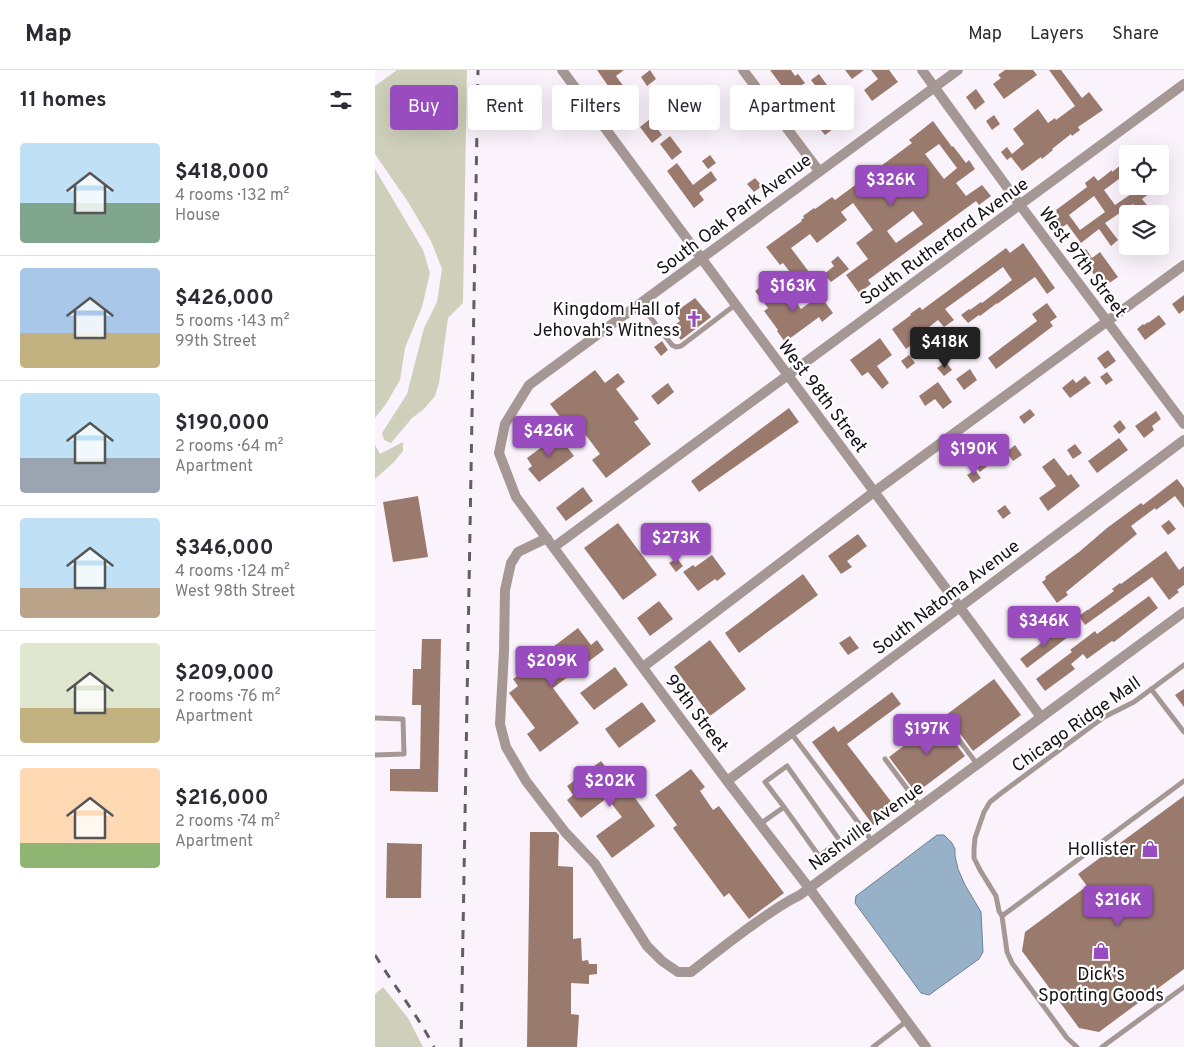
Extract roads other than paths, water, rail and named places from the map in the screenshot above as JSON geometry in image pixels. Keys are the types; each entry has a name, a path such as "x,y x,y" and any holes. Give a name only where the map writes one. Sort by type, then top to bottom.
{"street":[{"name":"West 98th Street","path":"562,70 1041,717"},
{"path":"743,70 819,171"},
{"name":"West 97th Street","path":"922,70 1020,205 1184,424"},
{"name":"South Oak Park Avenue","path":"529,385 958,70"},
{"name":"South Rutherford Avenue","path":"554,547 1184,84"},
{"path":"643,667 874,492 1184,265"},
{"name":"99th Street","path":"529,385 505,424 499,453 516,497 926,1047"},
{"name":"South Natoma Avenue","path":"727,781 1184,440"},
{"name":"Nashville Avenue","path":"547,538 518,552 511,564 505,590 500,724 507,747 526,781 565,832 595,864 647,946 662,961 678,972 691,972 715,952 809,888 1184,612"}],"lane":[{"path":"640,304 672,346 676,347 681,346 735,306"},
{"name":"Chicago Ridge Mall","path":"1077,1047 1067,1038 1012,963 1007,952 1002,916 996,896 975,858 975,838 984,812 990,802 1104,717 1134,702 1184,664"},
{"path":"1151,689 1184,732"},
{"path":"942,717 977,764"},
{"path":"375,718 403,719 403,754 375,755"},
{"path":"791,733 872,841"},
{"path":"885,759 920,806"},
{"path":"787,766 840,841 819,856 784,808 765,782 787,766"},
{"path":"1002,916 1184,781"},
{"path":"760,824 784,808"},
{"path":"1102,1047 1184,986"},
{"path":"873,1047 907,1022"}],"water":[{"path":"937,835 944,835 952,843 955,849 958,869 981,912 983,952 979,959 929,995 921,993 855,903 856,896"}],"railway":[{"path":"461,1047 478,70"},
{"path":"375,955 434,1047"}],"place":[{"name":"Kingdom Hall of Jehovah's Witness","path":"694,319"},
{"name":"Hollister","path":"1150,849"},
{"name":"Dick's Sporting Goods","path":"1101,951"}]}
